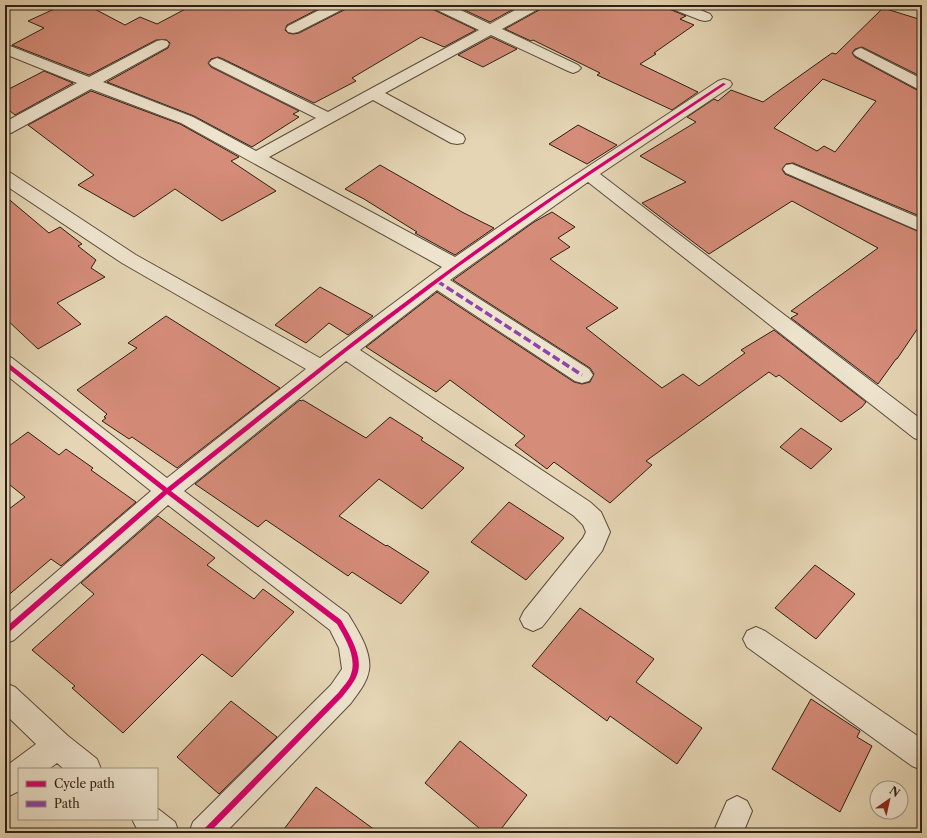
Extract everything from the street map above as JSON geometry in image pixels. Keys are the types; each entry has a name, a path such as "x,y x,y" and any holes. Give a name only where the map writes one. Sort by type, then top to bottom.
{"street":[{"path":"292,29 340,5"},
{"path":"438,5 572,68"},
{"path":"257,157 535,5"},
{"path":"675,5 706,17"},
{"path":"5,129 162,44"},
{"path":"5,49 187,120 456,266"},
{"path":"861,53 922,85"},
{"path":"217,63 328,118"},
{"path":"5,632 167,491 344,350 456,266 588,174 724,84"},
{"path":"374,94 457,139"},
{"path":"792,169 922,226"},
{"path":"588,174 922,432"},
{"path":"5,178 130,259 322,369"},
{"path":"437,281 582,375"},
{"path":"344,350 582,510 593,519 598,532 593,544 533,619"},
{"path":"5,363 167,491 339,622 349,639 355,657 354,675 341,694 204,833"},
{"path":"756,639 922,756"},
{"path":"5,696 58,746 86,768"},
{"path":"26,768 58,746"},
{"path":"5,784 18,775"},
{"path":"148,820 164,833"}],"building":[{"path":"63,5 87,5 125,25 140,17 157,24 193,5 326,5 287,25 285,30 288,33 293,34 299,33 346,9 348,5 430,5 432,9 476,30 444,47 421,37 352,78 356,81 314,103 223,59 218,57 211,59 208,63 211,67 299,111 293,114 299,117 252,147 194,116 107,82 168,48 170,43 167,40 156,40 89,75 12,45 44,28 28,21"},
{"path":"454,5 521,5 490,22"},
{"path":"543,5 667,5 669,9 686,16 680,19 694,25 654,53 656,54 640,64 698,92 672,110 597,75 600,73 533,40 531,41 505,29 541,9"},
{"path":"883,8 922,20 922,77 862,47 855,49 852,53 855,57 915,89 922,91 922,217 793,163 786,164 782,169 785,174 922,233 922,322 878,384 791,318 798,314 791,311 878,248 792,201 709,254 642,203 686,182 640,156 696,122 687,117 714,99 718,101 731,90 763,102 832,53 836,54","holes":["823,79 876,101 835,152 824,146 817,151 774,128"]},
{"path":"491,37 517,49 483,67 458,55"},
{"path":"44,71 73,83 15,115 5,107 5,91"},
{"path":"91,91 180,124 239,157 231,161 276,191 222,221 175,189 134,217 78,185 94,175 28,125"},
{"path":"578,125 617,145 587,164 549,144"},
{"path":"380,165 462,212 494,228 455,255 415,233 417,232 345,189"},
{"path":"5,196 49,233 60,227 82,244 78,246 96,260 91,268 105,277 57,303 81,324 38,349 5,318"},
{"path":"552,212 575,227 558,238 570,247 550,259 618,308 586,328 662,388 683,374 699,386 745,353 741,350 774,330 866,402 862,407 841,422 779,375 776,377 769,372 646,461 652,465 610,503 554,462 547,469 515,445 525,436 450,380 436,392 366,347 437,292 574,382 582,384 590,382 594,374 590,368 453,280 534,222"},
{"path":"320,287 373,316 348,335 329,323 306,343 275,325"},
{"path":"166,316 280,388 177,468 132,437 129,439 102,421 106,418 104,417 107,414 77,390 137,348 128,343"},
{"path":"300,400 303,400 366,438 390,417 423,438 421,440 464,468 422,509 379,479 339,516 429,572 401,604 352,572 348,576 266,520 258,527 195,484"},
{"path":"801,428 832,449 811,469 780,447"},
{"path":"28,432 59,455 66,449 93,468 91,470 136,502 61,566 51,559 5,598 5,512 25,497 5,481 5,449"},
{"path":"509,502 564,538 526,580 471,542"},
{"path":"158,516 215,558 207,565 254,599 263,589 294,612 232,677 202,654 123,733 72,688 75,686 32,650 94,594 81,583"},
{"path":"815,565 855,594 816,639 775,608"},
{"path":"580,608 654,659 636,682 702,728 677,764 610,716 607,721 532,666"},
{"path":"811,699 860,731 857,737 872,746 840,812 772,769"},
{"path":"231,701 277,737 219,794 177,757"},
{"path":"460,741 527,795 498,833 485,833 425,783"},
{"path":"316,787 379,833 281,833"}],"marked path":[{"path":"437,281 582,375"}],"cycle path":[{"path":"5,632 167,491 345,350 456,266 557,195 724,84"},
{"path":"5,363 167,491 339,622 352,648 356,662 356,669 350,683 341,694 204,833"}]}
